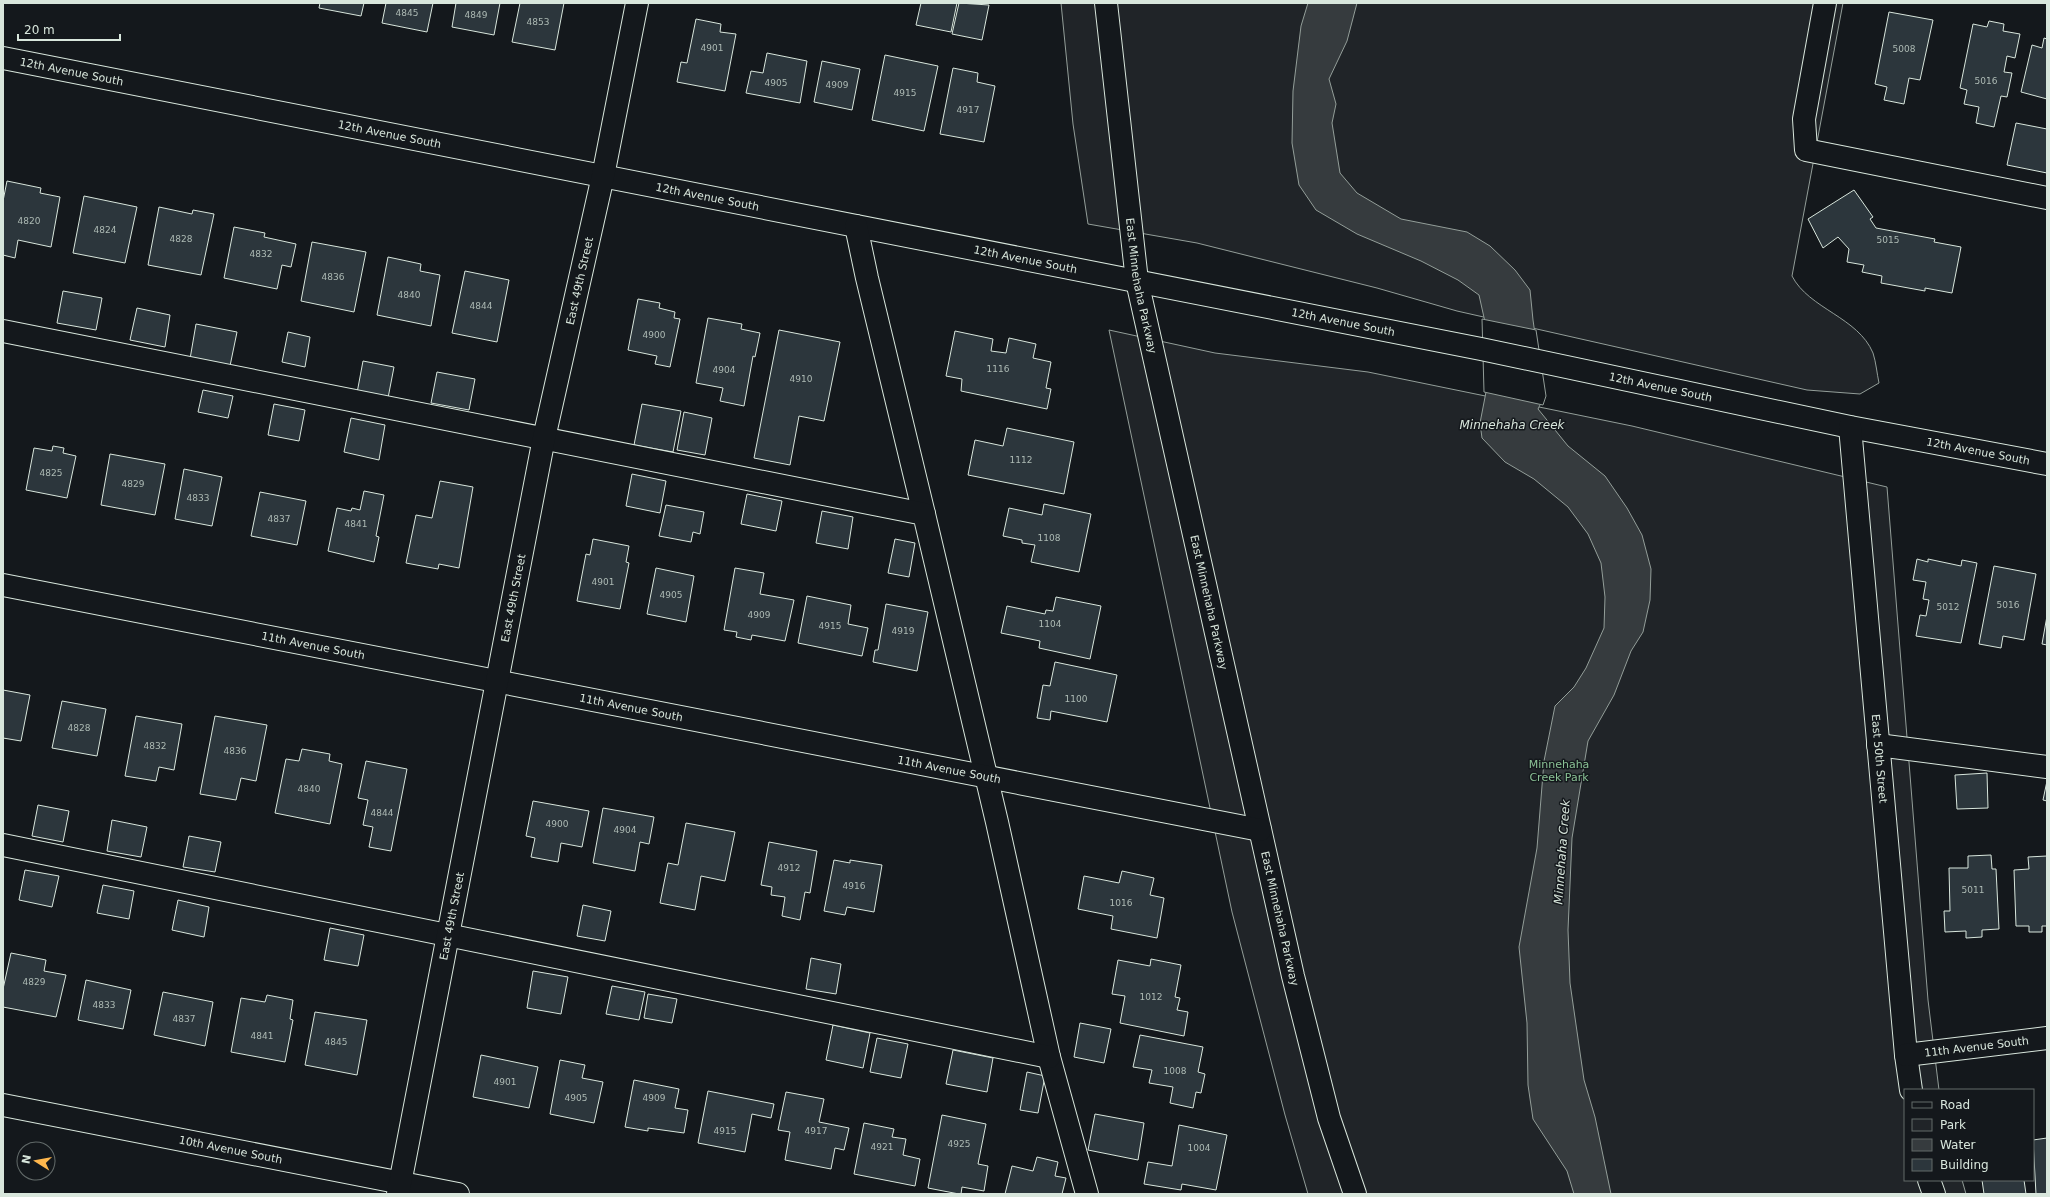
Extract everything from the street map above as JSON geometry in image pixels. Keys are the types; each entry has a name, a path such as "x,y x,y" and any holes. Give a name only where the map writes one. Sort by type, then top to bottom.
{"street":[{"name":"East 49th Street","path":"400,1188 544,438 603,176 637,3"},
{"path":"1825,3 1804,119 1806,150 2047,198"},
{"name":"East Minnehaha Parkway","path":"1101,4 1137,281 1293,976 1323,1095 1355,1194"},
{"name":"12th Avenue South","path":"3,58 1481,349 1850,427 2047,464"},
{"path":"856,226 866,278 924,514 986,777 1049,1057 1087,1194"},
{"path":"3,331 924,514"},
{"name":"East 50th Street","path":"1850,427 1906,1054 1911,1089"},
{"name":"11th Avenue South","path":"3,585 1260,830"},
{"path":"1878,745 2047,767"},
{"path":"3,845 1049,1057"},
{"name":"11th Avenue South","path":"1906,1054 2047,1038"},
{"name":"10th Avenue South","path":"3,1105 400,1188 458,1194"},
{"path":"1929,1181 1934,1194"}],"green space":[{"path":"1061,3 1843,3 1792,276 1810,297 1856,330 1866,341 1873,353 1879,383 1860,394 1807,390 1457,311 1377,288 1197,243 1088,224 1073,124"},
{"name":"Minnehaha Creek Park","path":"1109,330 1215,353 1368,372 1632,426 1887,487 1928,1000 1939,1089 1904,1089 1904,1181 1962,1181 1966,1194 1308,1194 1285,1115 1232,912"}],"water":[{"name":"Minnehaha Creek","path":"1308,3 1357,3 1347,41 1329,79 1336,104 1332,123 1340,173 1357,193 1401,219 1467,232 1490,246 1515,270 1530,290 1544,397 1538,409 1568,446 1605,476 1627,508 1642,535 1651,569 1650,600 1643,632 1631,651 1614,695 1588,741 1572,838 1568,930 1570,983 1584,1080 1595,1117 1611,1194 1574,1194 1567,1171 1533,1119 1528,1085 1527,1023 1519,947 1537,848 1544,761 1555,706 1574,687 1586,668 1604,628 1605,597 1601,563 1588,534 1568,507 1534,479 1505,462 1482,438 1480,423 1486,392 1485,322 1479,295 1458,280 1421,261 1357,234 1316,210 1299,185 1292,143 1293,91 1301,26"}],"pier":[{"path":"1482,319 1536,330 1546,396 1543,405 1484,392"}],"building":[{"path":"320,3 364,3 361,16 319,8"},
{"path":"386,3 433,3 427,32 382,23"},
{"path":"456,3 500,3 494,35 452,27"},
{"path":"520,3 564,3 555,50 512,42"},
{"path":"921,3 957,3 951,32 916,25"},
{"path":"959,3 989,5 982,40 952,34"},
{"path":"1889,12 1933,20 1920,80 1909,78 1904,104 1884,100 1887,87 1875,84"},
{"path":"696,19 721,24 720,32 736,34 725,91 677,82 681,62 687,63"},
{"path":"1989,21 2004,24 2003,31 2020,34 2015,58 2007,56 2004,72 2012,73 2007,97 2001,96 1994,127 1976,123 1979,107 1964,104 1967,90 1960,88 1973,24 1987,27"},
{"path":"2044,38 2047,39 2047,99 2021,92 2032,45 2042,48"},
{"path":"767,53 807,61 800,103 746,93 751,71 763,73"},
{"path":"885,55 938,66 924,131 872,120"},
{"path":"822,61 860,69 852,110 814,102"},
{"path":"953,68 978,73 977,82 995,86 984,142 940,134"},
{"path":"2016,123 2047,129 2047,173 2007,165"},
{"path":"7,181 41,188 40,193 60,197 51,247 18,240 15,258 3,255 3,201"},
{"path":"1854,190 1873,217 1870,219 1876,228 1935,239 1934,242 1961,247 1952,293 1925,288 1925,291 1881,283 1882,276 1862,272 1864,265 1847,262 1849,249 1838,237 1823,248 1808,219"},
{"path":"84,196 137,207 125,263 73,253"},
{"path":"159,207 192,214 193,210 214,214 201,275 148,265"},
{"path":"234,227 265,233 264,237 296,244 291,267 282,265 277,289 224,278"},
{"path":"312,242 366,252 354,312 301,301"},
{"path":"388,257 421,264 420,271 440,275 431,326 377,315"},
{"path":"465,271 509,280 497,342 452,333"},
{"path":"63,291 102,298 96,330 57,323"},
{"path":"638,299 660,303 659,308 675,312 674,318 680,319 670,367 655,364 657,356 628,350"},
{"path":"137,308 170,315 165,347 130,340"},
{"path":"708,318 742,324 741,329 760,333 755,357 753,356 744,406 720,401 723,388 696,383"},
{"path":"196,324 237,332 230,366 190,359"},
{"path":"779,330 840,342 824,421 799,416 790,465 754,458"},
{"path":"955,331 993,339 991,351 1006,353 1009,338 1036,344 1033,358 1051,362 1046,388 1051,389 1047,409 961,391 962,379 946,376"},
{"path":"288,332 310,337 305,367 282,362"},
{"path":"363,361 394,367 388,398 357,393"},
{"path":"437,372 475,379 469,410 431,403"},
{"path":"203,390 233,396 228,418 198,412"},
{"path":"274,404 305,410 299,441 268,435"},
{"path":"642,404 681,411 673,452 634,445"},
{"path":"684,412 712,418 705,455 677,450"},
{"path":"351,418 385,425 379,460 344,452"},
{"path":"1007,428 1074,442 1064,494 968,475 975,440 1003,446"},
{"path":"53,446 64,448 63,453 76,456 67,498 26,490 34,448 52,451"},
{"path":"110,454 165,464 155,515 101,505"},
{"path":"184,469 222,477 212,526 175,519"},
{"path":"632,474 666,481 660,513 626,506"},
{"path":"440,481 473,487 459,568 439,564 438,569 406,563 416,515 432,518"},
{"path":"364,491 384,495 376,536 379,537 374,562 328,551 337,508 351,511 352,508 360,510"},
{"path":"260,492 306,501 297,545 251,536"},
{"path":"747,494 782,501 776,531 741,524"},
{"path":"1044,504 1091,514 1079,572 1031,562 1035,545 1022,543 1022,540 1003,536 1009,508 1042,515"},
{"path":"666,505 704,512 700,534 693,532 691,542 659,536"},
{"path":"822,511 853,517 848,549 816,543"},
{"path":"593,539 629,546 626,562 629,563 620,609 577,601 586,554 590,555"},
{"path":"895,539 915,543 909,577 888,573"},
{"path":"1917,559 1928,562 1928,559 1961,566 1962,560 1977,563 1961,643 1916,636 1920,615 1926,616 1929,600 1923,599 1926,582 1913,580"},
{"path":"1994,566 2036,574 2024,640 2003,636 2001,648 1979,644"},
{"path":"656,568 694,576 686,622 647,614"},
{"path":"735,568 764,573 760,594 794,600 785,641 752,635 751,640 736,637 737,632 724,630"},
{"path":"807,596 851,605 848,624 868,628 862,656 798,643"},
{"path":"1056,597 1101,606 1090,659 1039,648 1040,641 1001,633 1007,606 1045,614 1046,610 1053,611"},
{"path":"886,604 928,612 917,671 873,662 875,650 878,650"},
{"path":"2047,616 2047,645 2042,644"},
{"path":"1055,662 1117,675 1107,722 1051,711 1050,720 1037,718 1043,685 1050,686"},
{"path":"3,690 30,695 21,741 3,738"},
{"path":"62,701 106,709 97,756 52,748"},
{"path":"136,716 182,724 174,770 159,767 156,781 125,776"},
{"path":"215,716 267,725 256,781 241,778 236,800 200,794"},
{"path":"302,749 330,754 329,761 342,764 330,824 275,813 286,759 299,761"},
{"path":"366,761 407,769 391,851 369,847 373,827 363,825 368,800 358,798"},
{"path":"1987,773 1988,808 1957,809 1955,775"},
{"path":"2047,781 2047,801 2043,800"},
{"path":"533,801 589,811 582,847 561,843 558,862 531,857 535,838 526,836"},
{"path":"38,805 69,811 63,842 32,836"},
{"path":"603,808 654,817 649,844 640,842 635,871 593,863"},
{"path":"112,820 147,827 141,857 107,851"},
{"path":"686,823 735,832 725,881 701,876 695,910 660,903 668,863 678,865"},
{"path":"189,836 221,842 215,872 183,867"},
{"path":"769,842 817,851 810,893 805,892 800,920 782,916 785,897 771,895 772,887 761,885"},
{"path":"1991,855 1992,869 1996,869 1999,929 1982,930 1982,937 1966,938 1966,931 1945,932 1944,911 1950,911 1949,868 1968,868 1968,856"},
{"path":"2047,856 2047,926 2042,926 2042,932 2029,932 2029,926 2016,926 2014,870 2029,869 2028,857"},
{"path":"834,860 850,863 850,860 882,865 874,912 847,907 845,915 824,911"},
{"path":"25,870 59,876 52,907 19,900"},
{"path":"1122,871 1154,878 1150,895 1164,898 1157,938 1111,929 1113,916 1078,909 1084,876 1119,883"},
{"path":"103,885 134,891 129,919 97,913"},
{"path":"178,900 209,907 204,937 172,930"},
{"path":"583,905 611,911 605,941 577,936"},
{"path":"330,928 364,935 358,966 324,960"},
{"path":"11,953 46,960 44,971 66,975 56,1017 3,1007 3,989"},
{"path":"811,958 841,964 836,994 806,989"},
{"path":"1151,959 1181,965 1175,997 1180,998 1177,1010 1188,1012 1184,1036 1120,1023 1125,996 1112,994 1118,960 1150,966"},
{"path":"533,971 568,977 561,1014 527,1008"},
{"path":"86,980 131,990 123,1029 78,1020"},
{"path":"612,986 645,992 639,1020 606,1014"},
{"path":"163,992 213,1002 205,1046 154,1035"},
{"path":"648,994 677,999 672,1023 644,1018"},
{"path":"267,995 293,1000 290,1019 293,1020 285,1062 231,1052 241,998 265,1002"},
{"path":"315,1012 367,1020 357,1075 305,1065"},
{"path":"1080,1023 1111,1029 1104,1063 1074,1057"},
{"path":"833,1025 870,1033 863,1068 826,1060"},
{"path":"1140,1035 1203,1047 1198,1072 1205,1074 1201,1093 1196,1092 1193,1108 1170,1103 1173,1087 1149,1083 1152,1070 1133,1067"},
{"path":"877,1038 908,1044 901,1078 870,1072"},
{"path":"953,1050 993,1058 987,1092 946,1084"},
{"path":"481,1055 538,1067 529,1108 473,1097"},
{"path":"560,1060 585,1065 582,1078 603,1082 594,1123 550,1114"},
{"path":"1027,1072 1045,1076 1038,1113 1020,1110"},
{"path":"634,1080 679,1089 675,1108 688,1110 684,1133 648,1128 648,1131 625,1127"},
{"path":"708,1091 774,1104 771,1118 752,1114 745,1152 698,1143"},
{"path":"786,1092 824,1099 819,1122 849,1128 844,1150 835,1148 831,1169 785,1160 790,1132 778,1130"},
{"path":"1095,1114 1144,1123 1138,1160 1088,1150"},
{"path":"942,1115 986,1124 978,1164 988,1166 984,1191 962,1187 961,1194 959,1194 928,1188"},
{"path":"864,1123 894,1129 892,1137 906,1139 903,1155 920,1159 915,1186 854,1174"},
{"path":"1179,1125 1227,1135 1216,1190 1182,1184 1181,1190 1144,1184 1148,1162 1172,1166"},
{"path":"2047,1138 2047,1194 2036,1194 2034,1140"},
{"path":"1037,1157 1058,1162 1055,1176 1066,1178 1062,1194 1005,1194 1012,1166 1033,1171"},
{"path":"1982,1181 2024,1181 2026,1194 1984,1194"}]}
